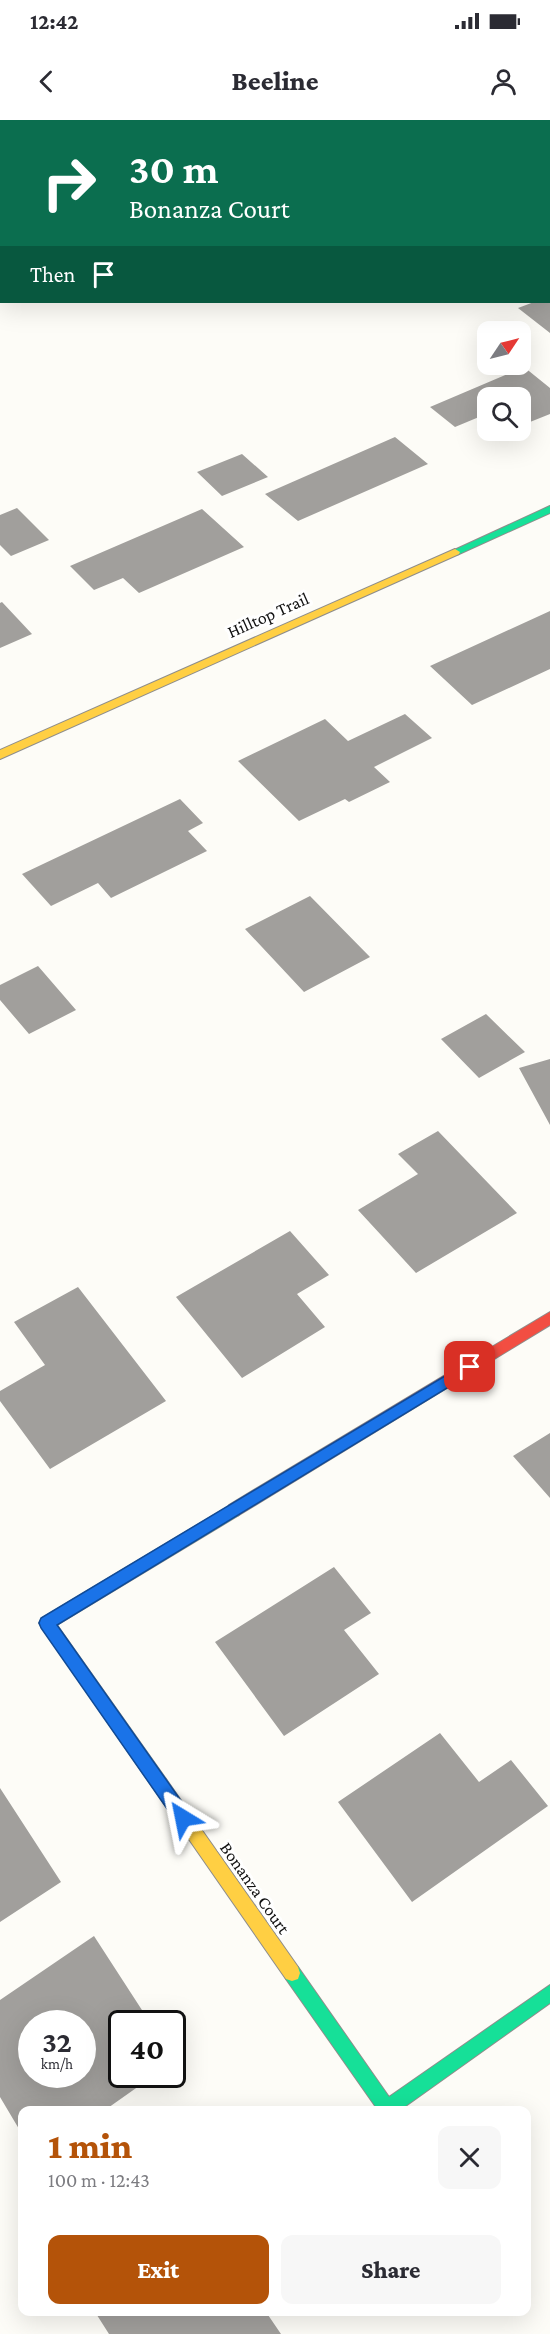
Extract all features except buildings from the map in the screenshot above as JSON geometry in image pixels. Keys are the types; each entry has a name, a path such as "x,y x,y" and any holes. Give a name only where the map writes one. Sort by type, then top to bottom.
{"street":[{"name":"Hilltop Trail","path":"0,755 550,509"},
{"name":"Bonanza Court","path":"385,2106 47,1623 550,1318"},
{"name":"Bonanza Court","path":"391,2106 550,1993"}],"traffic: fast":[{"path":"455,552 550,509"},
{"path":"160,1784 47,1623 234,1510"},
{"path":"292,1973 385,2106"},
{"path":"391,2106 550,1993"}],"traffic: slow":[{"path":"0,755 455,552"},
{"path":"160,1784 292,1973"}],"traffic: jam":[{"path":"234,1510 550,1318"}],"route":[{"path":"183,1818 47,1623 470,1367"}]}
